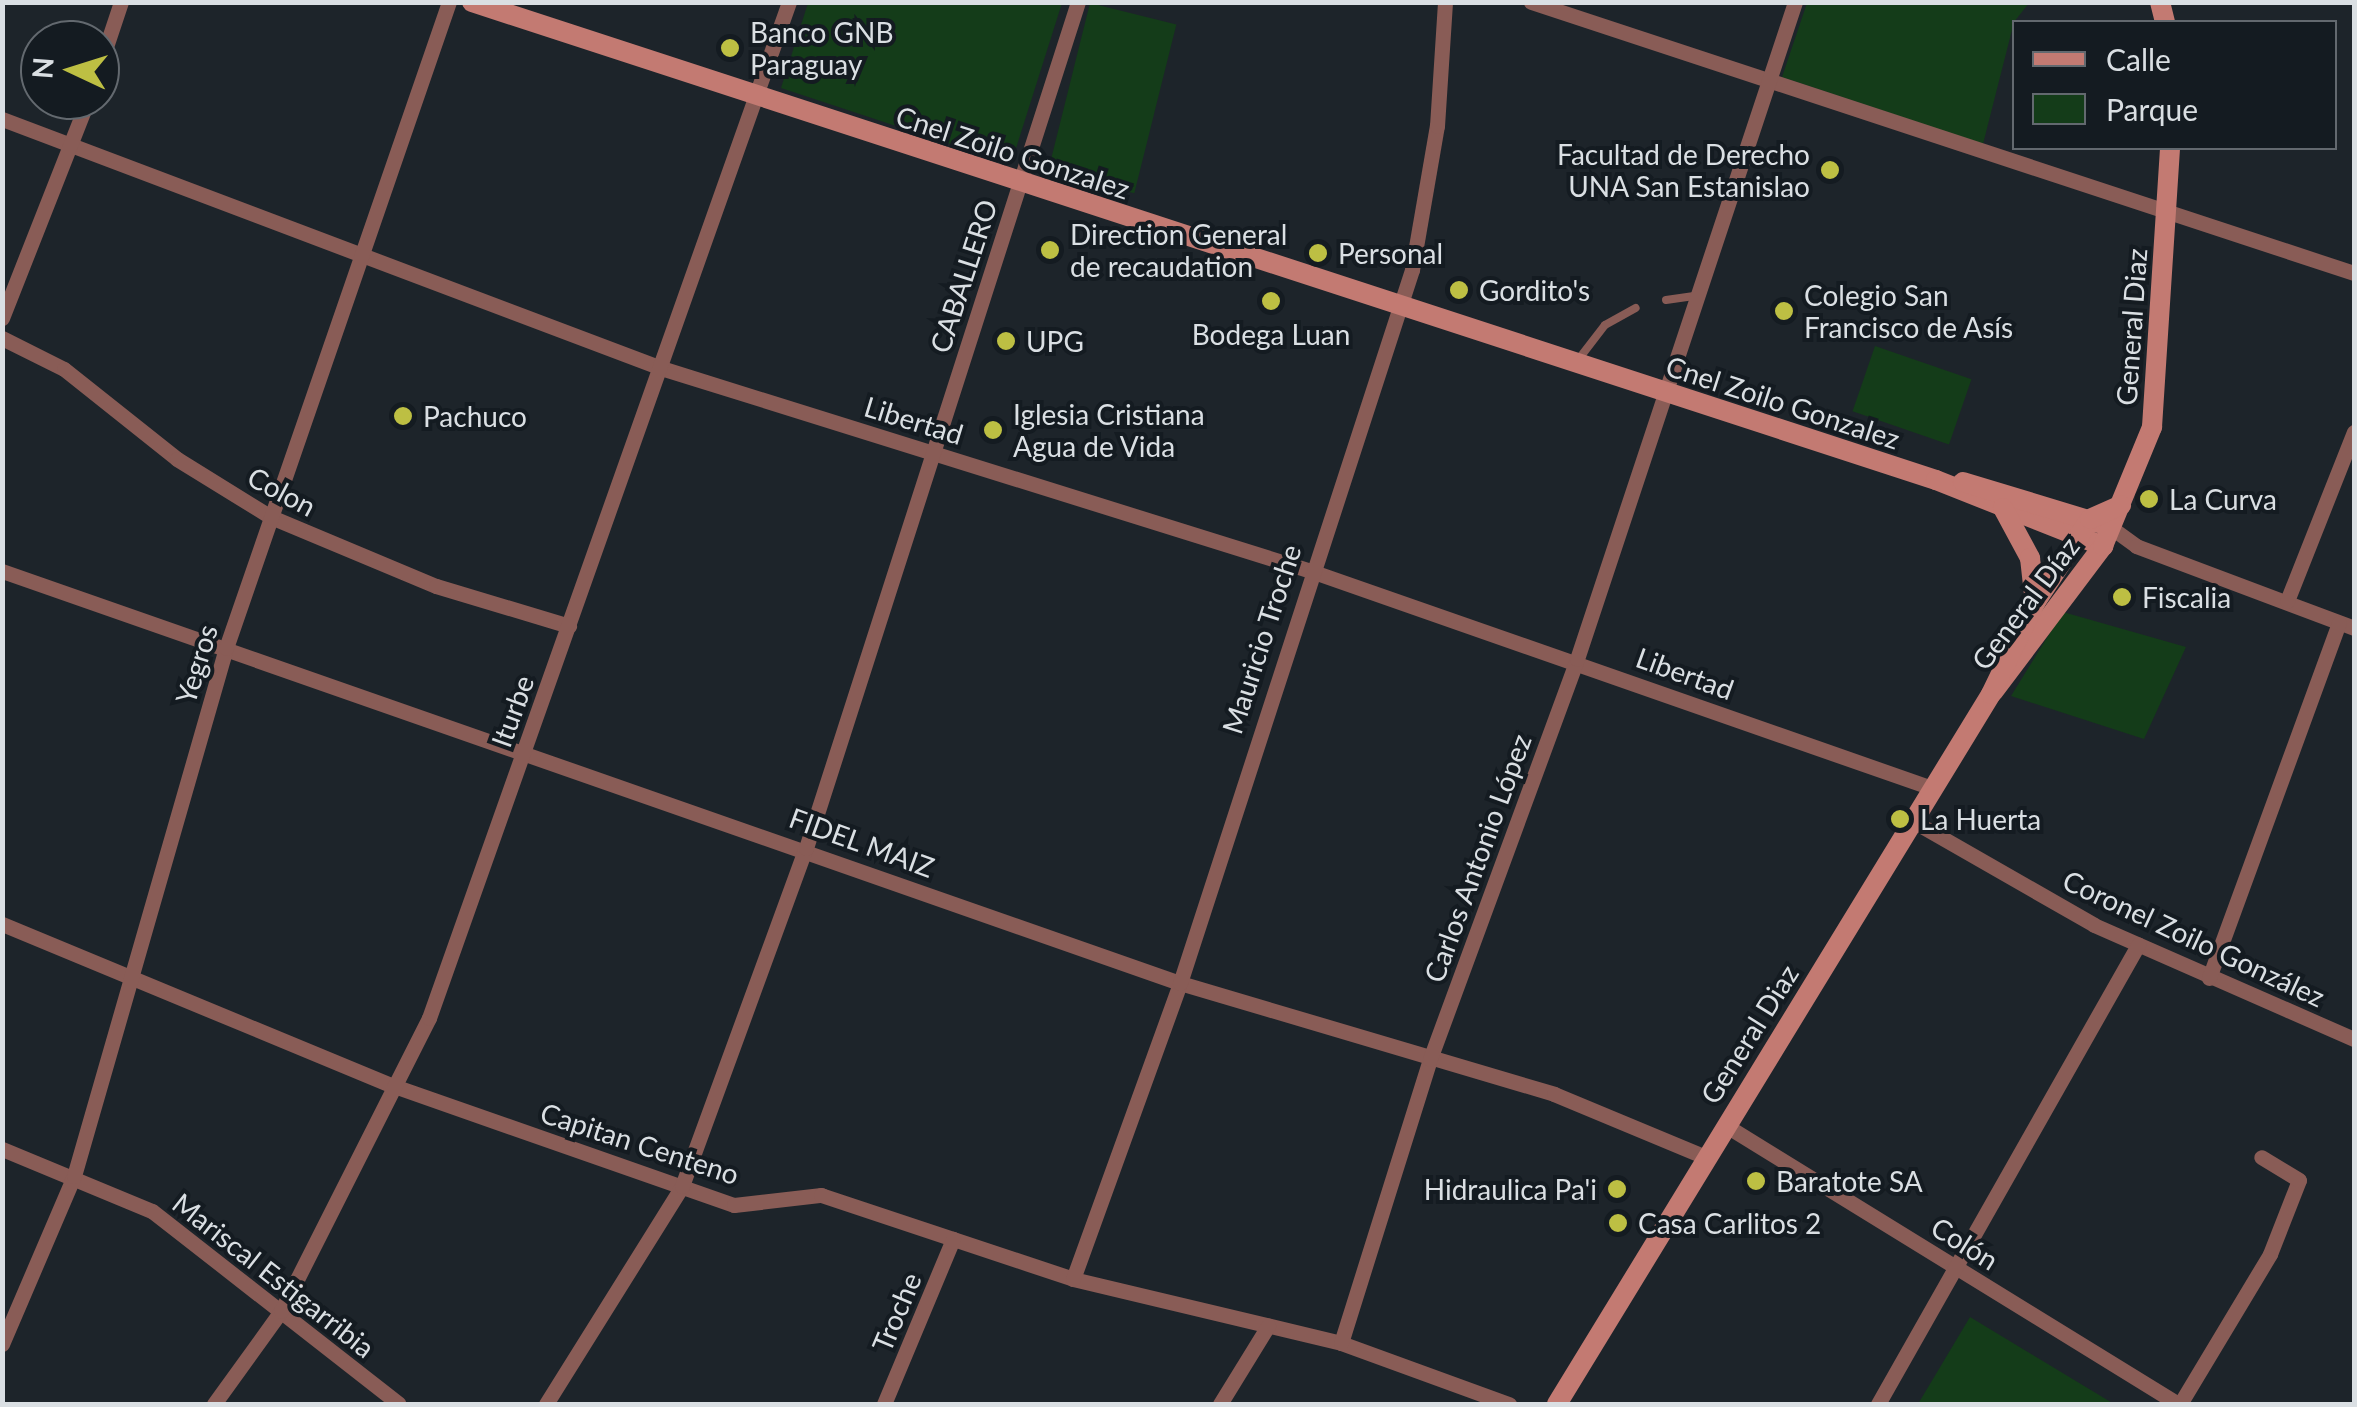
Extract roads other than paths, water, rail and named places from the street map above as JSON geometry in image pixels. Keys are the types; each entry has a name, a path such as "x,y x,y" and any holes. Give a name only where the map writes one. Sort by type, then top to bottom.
{"main road":[{"name":"Cnel Zoilo Gonzalez","path":"472,2 1018,184 2108,537"},
{"name":"General Diaz","path":"2108,537 2152,427 2170,150"},
{"name":"Cnel Zoilo Gonzalez","path":"1936,480 2003,508 2084,528"},
{"path":"2084,528 2121,505"},
{"path":"2003,508 2030,558 2035,603"},
{"name":"General Díaz","path":"1991,694 2035,603 2084,528"},
{"name":"General Díaz","path":"1991,694 2108,537"},
{"name":"General Diaz","path":"1559,1404 1705,1156 1991,694"}],"street":[{"name":"Yegros","path":"2,1344 74,1176 226,648 450,2"},
{"name":"Iturbe","path":"214,1404 281,1311 429,1018 790,2"},
{"name":"CABALLERO","path":"546,1404 682,1186 806,848 1078,2"},
{"name":"Mauricio Troche","path":"1073,1279 1180,983 1308,570 1400,306 1437,126 1445,2"},
{"path":"1531,2 2354,273"},
{"name":"Carlos Antonio López","path":"1341,1343 1430,1059 1576,660 1794,2"},
{"name":"Libertad","path":"2,118 661,368 1308,570 1576,660 1932,788"},
{"path":"2,318 81,120"},
{"name":"Colon","path":"2,338 64,369 177,459 271,516 436,586 569,626"},
{"path":"2287,601 2354,432"},
{"path":"2108,537 2346,626 2209,978"},
{"name":"FIDEL MAIZ","path":"2,571 526,748 1180,983 1554,1094 1705,1156"},
{"name":"Coronel Zoilo González","path":"1910,820 2138,946 2354,1038"},
{"name":"Capitan Centeno","path":"2,924 132,974 394,1086 734,1204 821,1195 1073,1279 1341,1343 1510,1404"},
{"path":"1878,1404 1961,1270 2138,946"},
{"name":"Colón","path":"1725,1125 2179,1404"},
{"name":"Mariscal Estigarribia","path":"2,1149 152,1211 398,1404"},
{"path":"2179,1404 2270,1254 2299,1180 2261,1157"},
{"name":"Troche","path":"884,1404 953,1239"},
{"path":"1220,1404 1268,1326"}],"lane":[{"path":"1666,300 1699,296"},
{"path":"1576,364 1605,325 1636,308"}],"place":[{"name":"Banco GNB Paraguay","path":"730,48"},
{"name":"Facultad de Derecho UNA San Estanislao","path":"1830,170"},
{"name":"Direction General de recaudation","path":"1050,250"},
{"name":"Personal","path":"1318,253"},
{"name":"Gordito's","path":"1459,290"},
{"name":"Bodega Luan","path":"1271,301"},
{"name":"Colegio San Francisco de Asís","path":"1784,311"},
{"name":"UPG","path":"1006,341"},
{"name":"Pachuco","path":"403,416"},
{"name":"Iglesia Cristiana Agua de Vida","path":"993,430"},
{"name":"La Curva","path":"2149,499"},
{"name":"Fiscalia","path":"2122,597"},
{"name":"La Huerta","path":"1900,819"},
{"name":"Baratote SA","path":"1756,1181"},
{"name":"Hidraulica Pa'i","path":"1617,1189"},
{"name":"Casa Carlitos 2","path":"1618,1223"}]}
